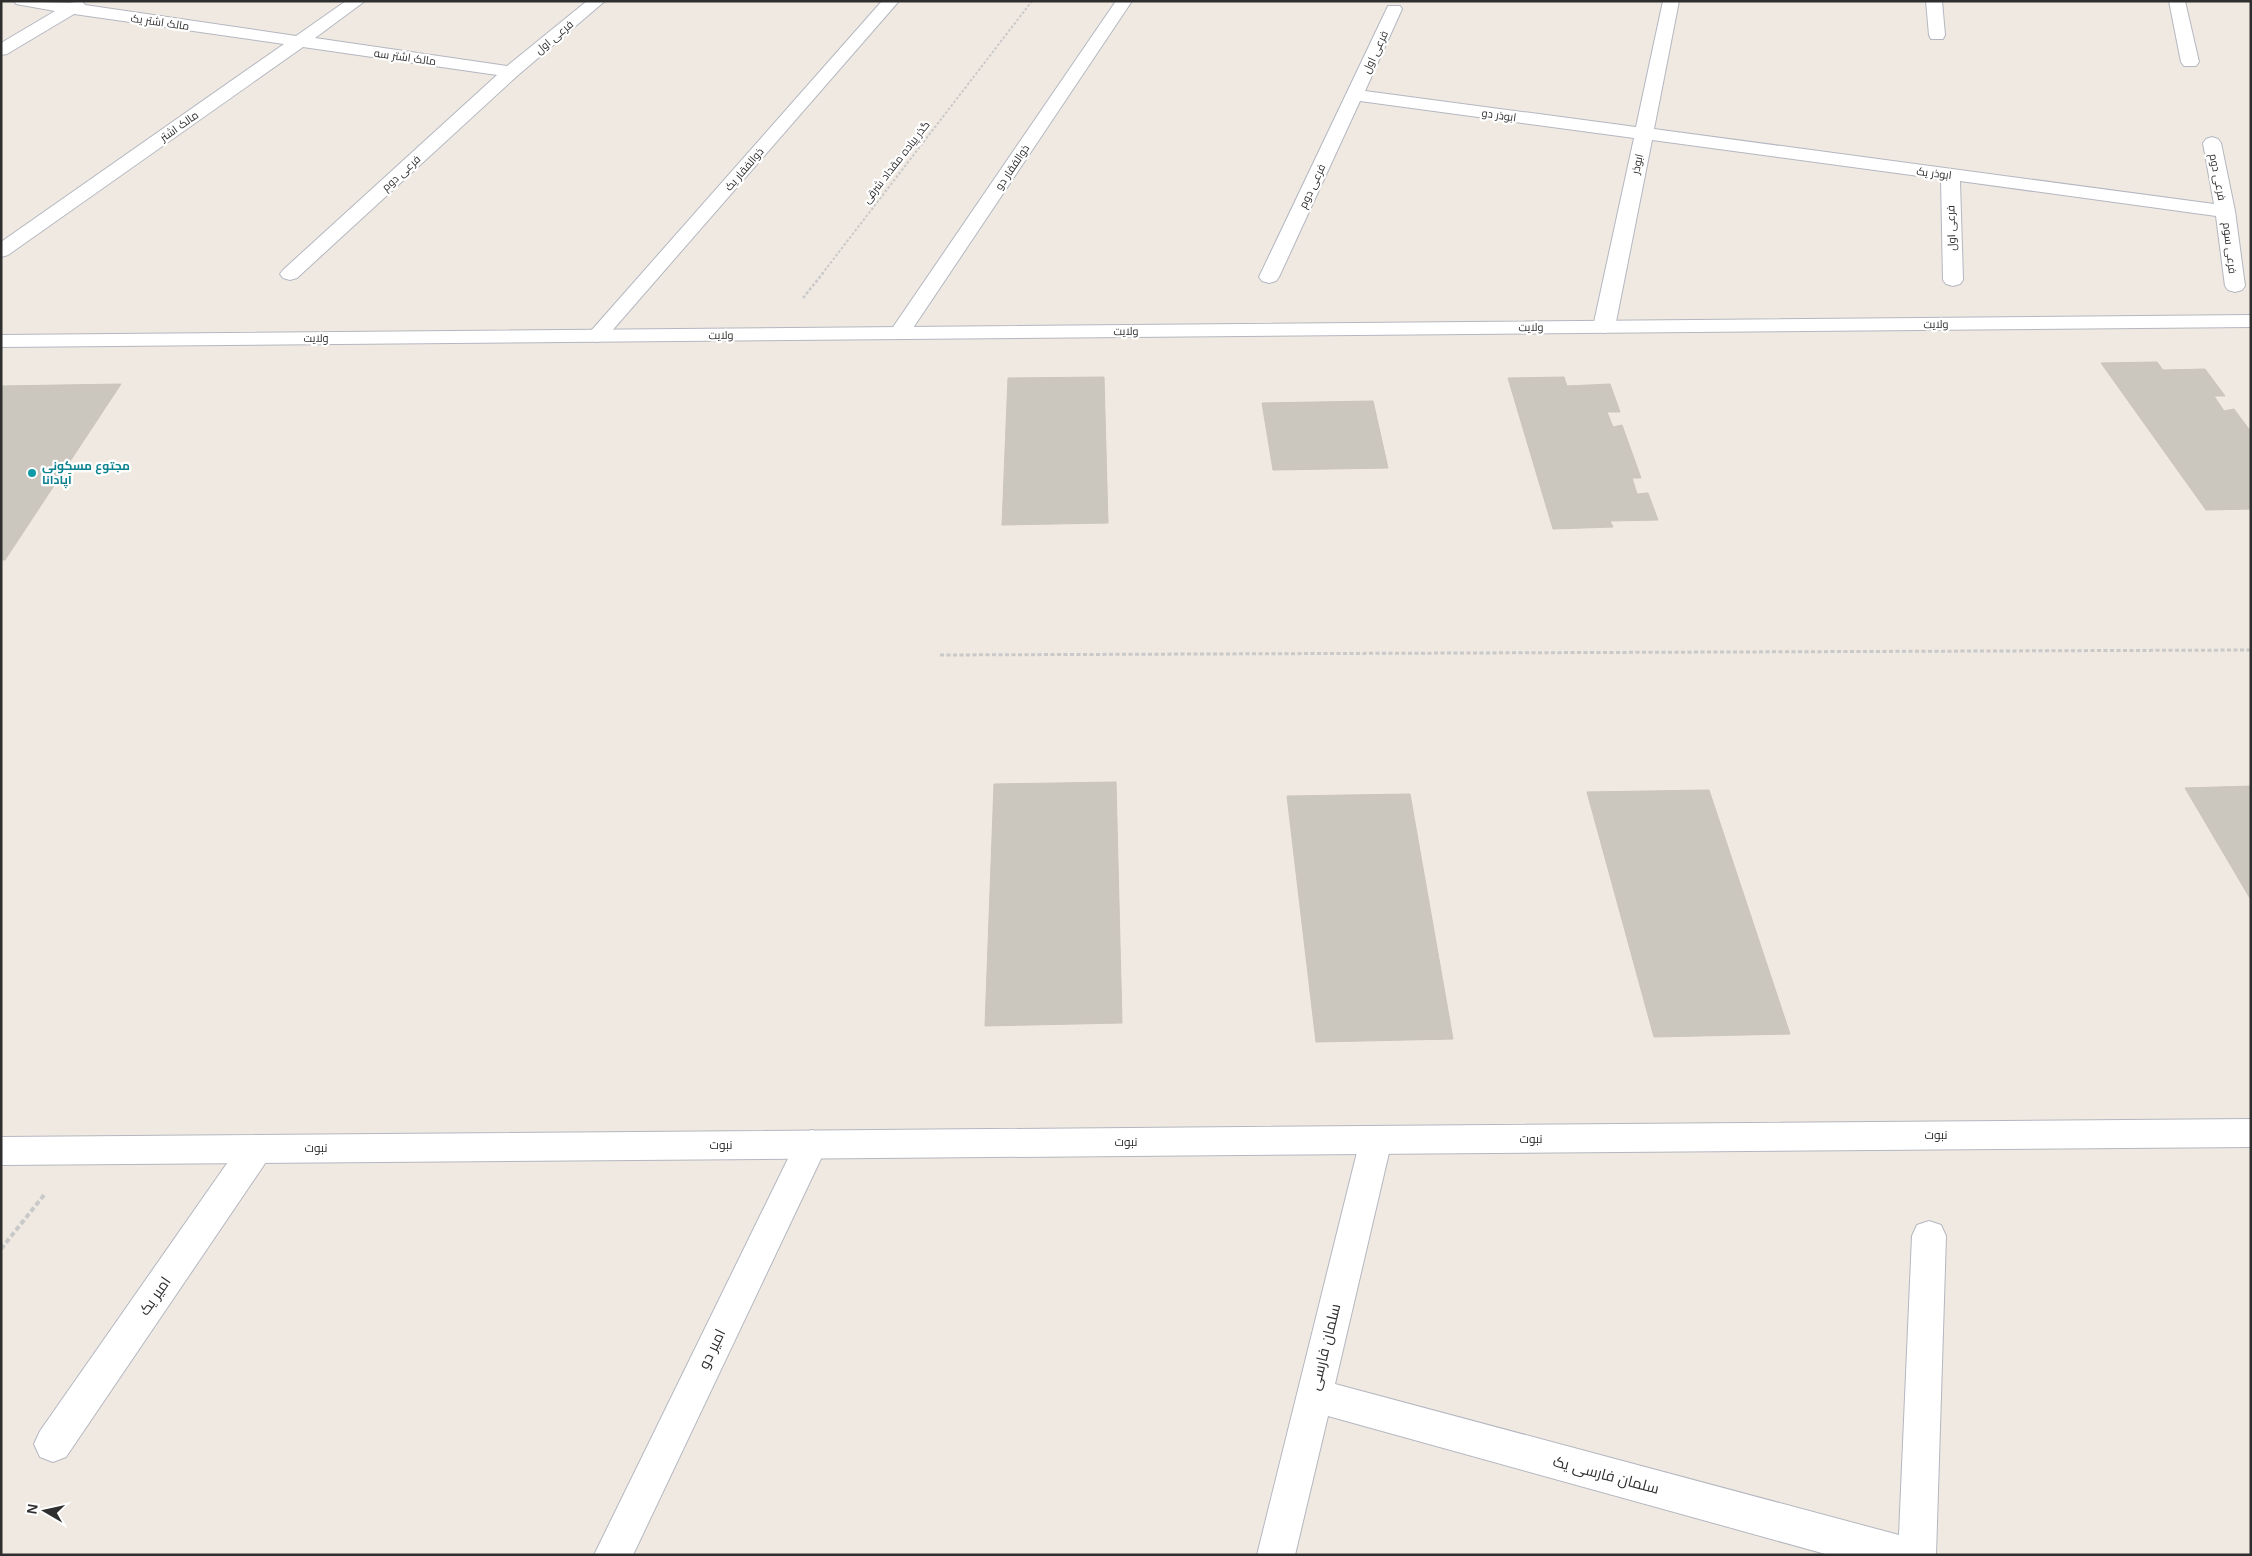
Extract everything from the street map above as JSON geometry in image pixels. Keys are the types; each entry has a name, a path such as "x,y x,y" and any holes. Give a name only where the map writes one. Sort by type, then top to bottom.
{"street":[{"name":"مالک اشتر یک","path":"22,1 77,5 298,42"},
{"name":"مالک اشتر","path":"1,251 357,1"},
{"name":"فرعی اول","path":"511,72 596,1"},
{"name":"ذوالفقار یک","path":"597,336 891,1"},
{"name":"ذوالفقار دو","path":"900,333 1124,1"},
{"name":"ابوذر","path":"1604,327 1671,1"},
{"path":"1934,1 1937,35"},
{"path":"2177,1 2190,62"},
{"path":"1,50 77,5"},
{"name":"فرعی اول","path":"1355,95 1394,9"},
{"name":"مالک اشتر سه","path":"298,42 511,72"},
{"name":"فرعی دوم","path":"290,274 511,72"},
{"name":"فرعی دوم","path":"1269,277 1355,95"},
{"name":"ابوذر دو","path":"1355,95 1643,134"},
{"name":"ابوذر یک","path":"1643,134 2225,211"},
{"name":"فرعی دوم","path":"2212,142 2225,211"},
{"name":"فرعی اول","path":"1950,175 1953,280"},
{"name":"فرعی سوم","path":"2225,211 2235,286"},
{"name":"ولایت","path":"1,341 2251,321"},
{"name":"نبوت","path":"1,1150 2251,1133"},
{"name":"سلمان فارسی","path":"1276,1555 1313,1395 1376,1140"},
{"name":"امیر دو","path":"613,1555 812,1144"},
{"name":"امیر یک","path":"53,1444 256,1149"},
{"path":"1917,1555 1929,1236"},
{"name":"سلمان فارسی یک","path":"1313,1395 1900,1555"}],"path":[{"name":"گذر پیاده مقداد شرقی","path":"775,334 1032,1"},
{"path":"940,655 2251,650"},
{"path":"1,1250 80,1150"}],"building":[{"path":"2157,362 2163,370 2205,369 2225,396 2214,396 2224,411 2234,409 2251,432 2251,509 2206,510 2101,363"},
{"path":"1104,377 1108,523 1002,525 1008,378"},
{"path":"1564,377 1567,386 1610,384 1620,412 1607,412 1613,427 1622,425 1641,478 1632,478 1637,494 1648,493 1658,520 1610,521 1613,527 1553,529 1508,378"},
{"name":"مجتوع مسکونی آپادانا","path":"121,384 5,560 1,560 1,386"},
{"path":"1373,401 1388,468 1273,470 1262,403"},
{"path":"1116,782 1122,1023 985,1026 994,784"},
{"path":"2251,786 2251,900 2185,788"},
{"path":"1709,790 1790,1034 1654,1037 1587,792"},
{"path":"1410,794 1453,1039 1316,1042 1287,796"}],"place":[{"name":"مجتوع مسکونی آپادانا","path":"32,473"}]}
